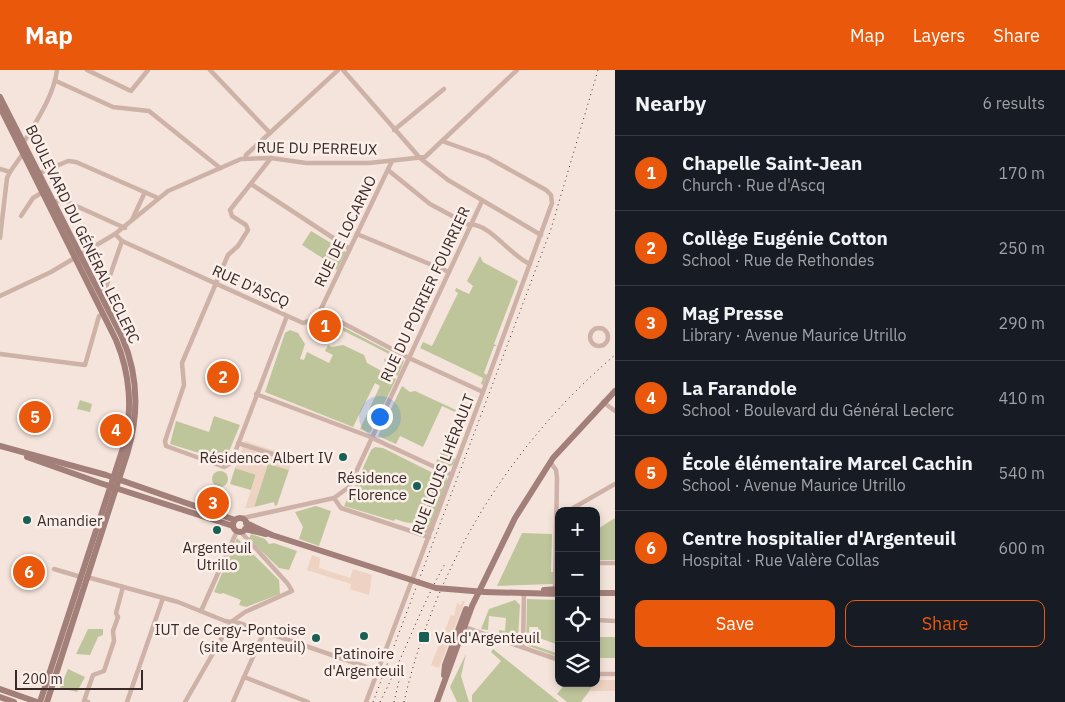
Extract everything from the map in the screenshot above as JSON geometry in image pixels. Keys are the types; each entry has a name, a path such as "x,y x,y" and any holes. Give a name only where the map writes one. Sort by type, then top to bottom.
{"street":[{"path":"24,142 56,81 57,70"},
{"path":"87,70 131,91 148,70"},
{"path":"210,70 270,133"},
{"path":"245,159 338,70"},
{"path":"343,70 420,158 448,180 541,235"},
{"path":"420,158 442,141 517,70"},
{"path":"56,81 113,107 149,111 220,168"},
{"path":"394,130 444,88"},
{"name":"BOULEVARD DU GÉNÉRAL LECLERC","path":"0,97 54,202 122,354 129,393 126,437 116,479"},
{"name":"BOULEVARD DU GÉNÉRAL LECLERC","path":"0,107 43,192 99,290 124,343 135,386 134,428 84,577 47,702"},
{"name":"RUE LOUIS LHÉRAULT","path":"366,702 552,203 549,192 487,157 442,141"},
{"path":"0,238 7,178 24,152"},
{"path":"271,158 230,210 232,216 246,225 248,230 238,246 228,255 182,363 184,385 165,444 168,447 224,467 231,462 286,316"},
{"name":"RUE DU PERREUX","path":"0,296 116,234 158,198 177,186 245,159 271,158 306,163 392,161 420,158"},
{"path":"40,173 68,161 76,162 158,198"},
{"name":"RUE DE LOCARNO","path":"320,311 392,161"},
{"path":"0,169 10,172"},
{"path":"388,170 430,204 471,225 474,224 492,233 508,251 521,261 530,264"},
{"path":"251,184 350,249"},
{"path":"21,216 33,198 43,192"},
{"path":"132,222 145,192"},
{"path":"54,202 63,200 125,228"},
{"name":"RUE DU POIRIER FOURRIER","path":"334,498 349,487 482,201"},
{"name":"RUE D'ASCQ","path":"116,234 122,241 216,284 286,313 286,316 303,323 312,320 320,311"},
{"path":"357,234 449,272"},
{"path":"99,290 106,287 122,241"},
{"path":"320,311 409,358 483,392"},
{"path":"0,354 85,364 100,316 103,314"},
{"path":"598,328 605,330 608,336 606,343 600,346 593,344 590,338 592,331 598,328"},
{"path":"608,336 615,334"},
{"path":"436,702 482,583 514,518 574,433 615,391"},
{"path":"256,394 372,438 452,475"},
{"path":"603,402 615,411"},
{"path":"238,443 293,461"},
{"path":"0,447 116,479 240,525 288,584 292,590 290,594 245,612 231,622 185,702"},
{"path":"0,447 113,488 240,525 436,588 485,592 555,591"},
{"path":"551,463 556,470 557,507"},
{"path":"432,529 426,531 414,527 425,516 438,482 438,468"},
{"path":"575,507 615,484"},
{"path":"201,611 240,525 334,498 341,508 429,537"},
{"path":"426,531 429,537"},
{"path":"600,563 615,563"},
{"path":"54,569 163,598 378,671"},
{"name":"BOULEVARD DU GÉNÉRAL LECLERC","path":"38,702 84,577"},
{"path":"444,680 445,665 465,611 482,583"},
{"path":"86,702 92,675 104,671 114,641 113,631 118,618 116,613 123,588"},
{"path":"600,591 615,589"},
{"path":"485,592 555,591"},
{"path":"600,591 615,593"},
{"path":"523,647 524,593"},
{"path":"127,702 163,598"},
{"path":"600,620 615,621"},
{"path":"464,627 555,659"},
{"path":"233,702 264,632"},
{"path":"600,674 615,674"},
{"path":"244,677 308,702"},
{"path":"0,689 38,702"},
{"path":"0,696 14,702"}],"green space":[{"path":"311,231 346,252 337,270 324,262 330,250 324,259 302,245"},
{"path":"480,256 483,262 518,281 494,344 497,346 494,346 484,373 487,375 483,385 481,384 483,378 420,348 423,342 432,346 458,293 455,291 456,288 469,294 473,286 467,281"},
{"path":"337,324 402,358 404,361 398,376 386,369 384,358 386,360 389,354 340,329 337,334 333,332"},
{"path":"290,330 298,333 305,344 300,359 304,360 307,352 329,363 333,355 325,351 328,345 332,347 343,345 364,355 367,363 396,379 370,433 360,429 380,386 375,383 353,427 265,392 285,333"},
{"path":"402,386 410,392 415,391 456,410 455,412 442,406 423,447 400,436 396,444 378,436"},
{"path":"80,400 92,404 90,412 77,409"},
{"path":"214,416 240,425 225,461 170,444 176,421 209,432"},
{"path":"375,447 383,448 433,473 432,484 424,509 415,521 411,523 395,519 394,521 344,506 351,491 362,493 363,491 355,486 371,450"},
{"path":"441,452 455,459 453,465 447,467 436,462"},
{"path":"268,463 289,470 277,505 275,506 274,502 254,507"},
{"path":"235,468 256,474 251,490 230,484"},
{"path":"220,471 226,473 228,479 226,485 220,487 214,485 212,479 214,473"},
{"path":"439,471 445,474 448,480 430,528 426,529 418,525 439,481"},
{"path":"316,506 331,511 319,546 299,539 303,527 295,512"},
{"path":"615,518 615,560 600,560 600,527"},
{"path":"522,533 552,534 551,572 554,572 554,584 497,586"},
{"path":"251,534 265,539 269,544 274,543 297,551 289,570 279,568 249,539"},
{"path":"237,538 279,580 280,594 246,607 239,605 241,600 223,593 214,592"},
{"path":"527,599 555,600 555,644 539,638 538,627 529,627 530,644 555,653 555,656 526,645"},
{"path":"515,600 520,605 518,638 511,640 502,637 499,632 499,630 505,631 506,618 489,616 488,630 481,629 489,609"},
{"path":"88,629 103,629 103,635 98,637 90,655 76,654"},
{"path":"600,637 615,637 615,658 600,658"},
{"path":"493,649 559,702 472,702 472,695 501,661 491,652"},
{"path":"466,654 461,676 469,702 457,702 450,687"},
{"path":"68,669 85,677 77,692 60,688"},
{"path":"563,687 592,687 581,702 567,702 557,694"}],"shaded area":[{"path":"245,441 293,457 289,470 268,464 254,507 251,508 245,508 256,475 235,468"},
{"path":"312,555 320,558 319,568 350,578 353,569 372,575 369,595 350,589 351,584 307,570"},
{"path":"462,601 465,601 439,668 431,665 451,615 454,616 457,603 461,605"},
{"path":"600,680 615,680 615,691 589,691 592,687 600,687"}],"railway":[{"path":"373,702 551,229 598,70"},
{"path":"404,702 418,652 435,603 456,557 481,512 510,469 542,428 577,390 615,355"},
{"path":"380,702 446,562"},
{"path":"394,702 402,668"}],"place":[{"name":"Chapelle Saint-Jean","path":"325,326"},
{"name":"Collège Eugénie Cotton","path":"223,377"},
{"name":"École élémentaire Marcel Cachin","path":"35,417"},
{"name":"La Farandole","path":"116,430"},
{"name":"Résidence Albert IV","path":"343,457"},
{"name":"Résidence Florence","path":"417,486"},
{"name":"Mag Presse","path":"213,503"},
{"name":"Amandier","path":"27,520"},
{"name":"Argenteuil Utrillo","path":"217,530"},
{"name":"Centre hospitalier d'Argenteuil","path":"29,572"},
{"name":"Patinoire d'Argenteuil","path":"364,636"},
{"name":"Val d'Argenteuil","path":"424,637"},
{"name":"IUT de Cergy-Pontoise (site Argenteuil)","path":"316,638"}]}
